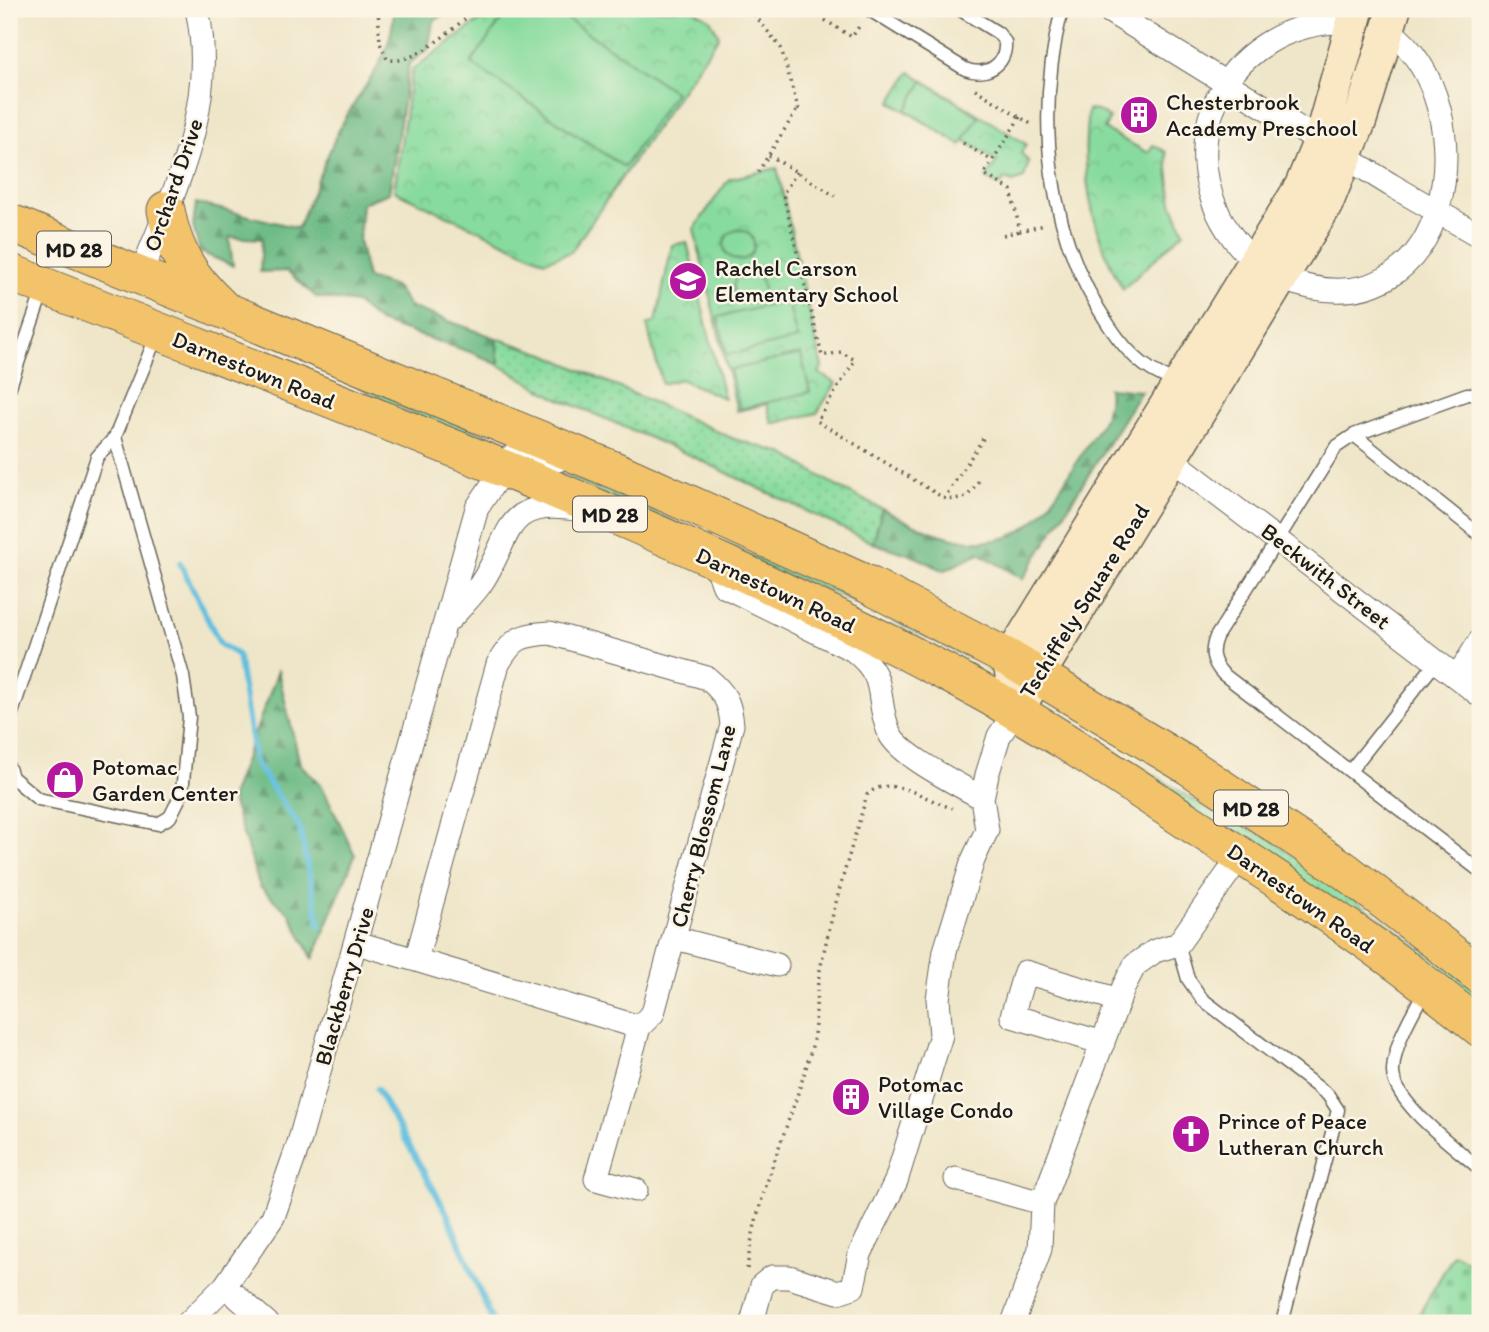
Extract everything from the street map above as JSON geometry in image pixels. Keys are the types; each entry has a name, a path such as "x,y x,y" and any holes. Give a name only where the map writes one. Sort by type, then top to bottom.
{"main road":[{"path":"166,210 171,239 182,261 198,285 225,311"},
{"name":"Darnestown Road","path":"9,222 619,472 867,584 1024,667 1190,767 1344,870 1480,975"},
{"path":"9,248 62,270 107,279 140,276 155,295 178,315 331,380 369,416"},
{"name":"Darnestown Road","path":"9,272 607,513 847,622 1016,711 1241,855 1427,987 1480,1028"}],"street":[{"name":"Orchard Drive","path":"140,276 190,145 203,95 204,53 197,9"},
{"path":"1106,9 1333,150 1480,236"},
{"name":"Tschiffely Square Road","path":"1016,711 1024,667 1198,383 1283,279 1325,204 1355,15"},
{"path":"1254,261 1227,232 1218,216 1206,180 1204,142 1208,123 1225,83 1246,58 1276,36 1355,15"},
{"name":"Tschiffely Square Road","path":"1024,667 1171,459 1198,383 1254,261 1301,187 1333,150 1391,19"},
{"path":"1391,19 1452,81"},
{"path":"1283,279 1319,290 1339,291 1377,286 1412,270 1428,258 1457,224 1468,201"},
{"path":"501,469 511,457 519,454 619,472"},
{"name":"Beckwith Street","path":"1171,459 1277,537 1480,695"},
{"name":"Blackberry Drive","path":"188,1323 225,1286 273,1217 299,1143 357,943 477,508 501,469"},
{"name":"Blackberry Drive","path":"447,623 480,584 509,527 523,513 551,505 607,513"},
{"path":"715,561 724,586 853,650 868,663 876,673 889,734 901,748 982,798"},
{"name":"Cherry Blossom Lane","path":"416,960 498,664 510,644 527,634 550,633 707,678 730,701 732,725 675,938 653,1013 639,1027 596,1180 636,1190"},
{"path":"1457,677 1480,640"},
{"path":"752,1323 762,1284 772,1277 789,1278 838,1292 853,1287 860,1254 897,1181 941,1035 937,999 945,951 973,860 987,830 982,798 999,736 1016,711"},
{"path":"1013,1323 1040,1249 1042,1203 1119,1000 1135,965 1155,951 1178,944 1241,855"},
{"path":"675,938 777,965"},
{"path":"357,943 639,1027"},
{"path":"1103,1043 1012,1016 1025,972 1119,1000"},
{"path":"956,1179 1042,1203"},
{"path":"225,1286 267,1323"}],"lane":[{"path":"869,9 965,69 977,73 988,71 1001,59 1005,42 998,33 959,9"},
{"path":"1062,9 1051,54 1047,108 1056,203 1069,250 1089,293 1115,335 1153,372 1164,378 1198,383"},
{"path":"9,389 44,286"},
{"path":"9,722 97,457 116,437 159,332"},
{"path":"1480,394 1466,394 1354,435 1329,454 1216,637 1213,659 1223,674 1480,871"},
{"path":"1354,435 1480,535"},
{"path":"9,768 12,777 37,799 158,824 170,817 182,793 189,717 183,676 116,437"},
{"path":"1350,771 1437,662"},
{"path":"1178,944 1188,979 1202,999 1328,1095 1338,1110 1282,1323"},
{"path":"1427,987 1403,1033 1392,1073 1399,1090 1420,1117 1480,1169"}],"path":[{"path":"378,9 382,53 387,59 396,62 419,53 477,9"},
{"path":"750,9 781,48 800,109 758,172"},
{"path":"1020,117 984,174 1010,191 1020,231"},
{"path":"963,143 993,161"},
{"path":"9,149 9,167"},
{"path":"769,155 835,196"},
{"path":"797,172 783,194 822,356 841,352 855,360 817,421 944,499 954,501 967,497 980,479"},
{"path":"1003,235 1045,225"},
{"path":"944,499 984,437"},
{"path":"746,1275 751,1236 764,1188 810,1054 816,1030 820,969 867,795 873,789 895,786 950,808 964,810 982,798"}],"green space":[{"path":"394,9 452,9 433,22 428,50 409,64 389,193 362,203 359,240 367,278 396,287 410,307 496,338 499,365 473,353 379,322 356,303 316,297 287,271 260,272 262,239 229,237 233,266 200,252 193,226 196,203 298,228 337,134 381,61 392,29"},
{"path":"495,9 692,9 710,19 719,36 571,252 545,261 394,191 412,70"},
{"path":"509,9 552,9 675,92 624,167 471,63"},
{"path":"910,72 1026,144 1021,153 1029,162 1024,178 1013,182 1005,179 1000,186 986,178 997,161 965,141 961,145 891,102"},
{"path":"923,81 979,116 961,145 906,110"},
{"path":"1088,110 1098,111 1110,118 1104,129 1148,153 1153,145 1166,152 1172,203 1184,232 1123,289 1103,246 1090,202 1086,157"},
{"path":"777,168 822,367 819,373 836,383 817,413 772,424 767,404 737,411 694,229 729,179"},
{"path":"739,230 750,234 754,245 750,256 739,260 728,256 724,245 728,234"},
{"path":"687,242 724,398 680,379 662,384 647,325 656,322 672,245"},
{"path":"748,273 759,277 763,288 759,299 748,303 737,299 733,288 737,277"},
{"path":"788,301 797,339 727,355 718,317"},
{"path":"496,338 545,354 734,439 785,454 836,486 882,509 873,543 696,458 553,396 499,365"},
{"path":"801,354 810,392 740,409 730,370"},
{"path":"338,376 513,445 500,449 405,411"},
{"path":"1108,388 1141,391 1023,579 979,553 944,571 914,556 873,543 882,509 938,534 958,539 998,540 1017,533 1034,521 1048,506 1097,431 1105,415"},
{"path":"541,467 578,479 755,557 817,576 970,658 828,590 772,570"},
{"path":"278,671 300,764 322,786 355,855 313,959 290,914 260,887 231,797"},
{"path":"1079,729 1207,808 1271,839 1480,991 1480,1012"},
{"path":"1454,1254 1480,1269 1480,1323 1414,1323"}],"waterway":[{"path":"180,563 220,644 238,655 255,763 299,826 320,926"},
{"path":"377,1089 447,1213 493,1323"}],"place":[{"name":"Chesterbrook Academy Preschool","path":"1139,115"},
{"name":"Rachel Carson Elementary School","path":"688,281"},
{"name":"Potomac Garden Center","path":"65,780"},
{"name":"Potomac Village Condo","path":"851,1097"},
{"name":"Prince of Peace Lutheran Church","path":"1191,1134"}]}
